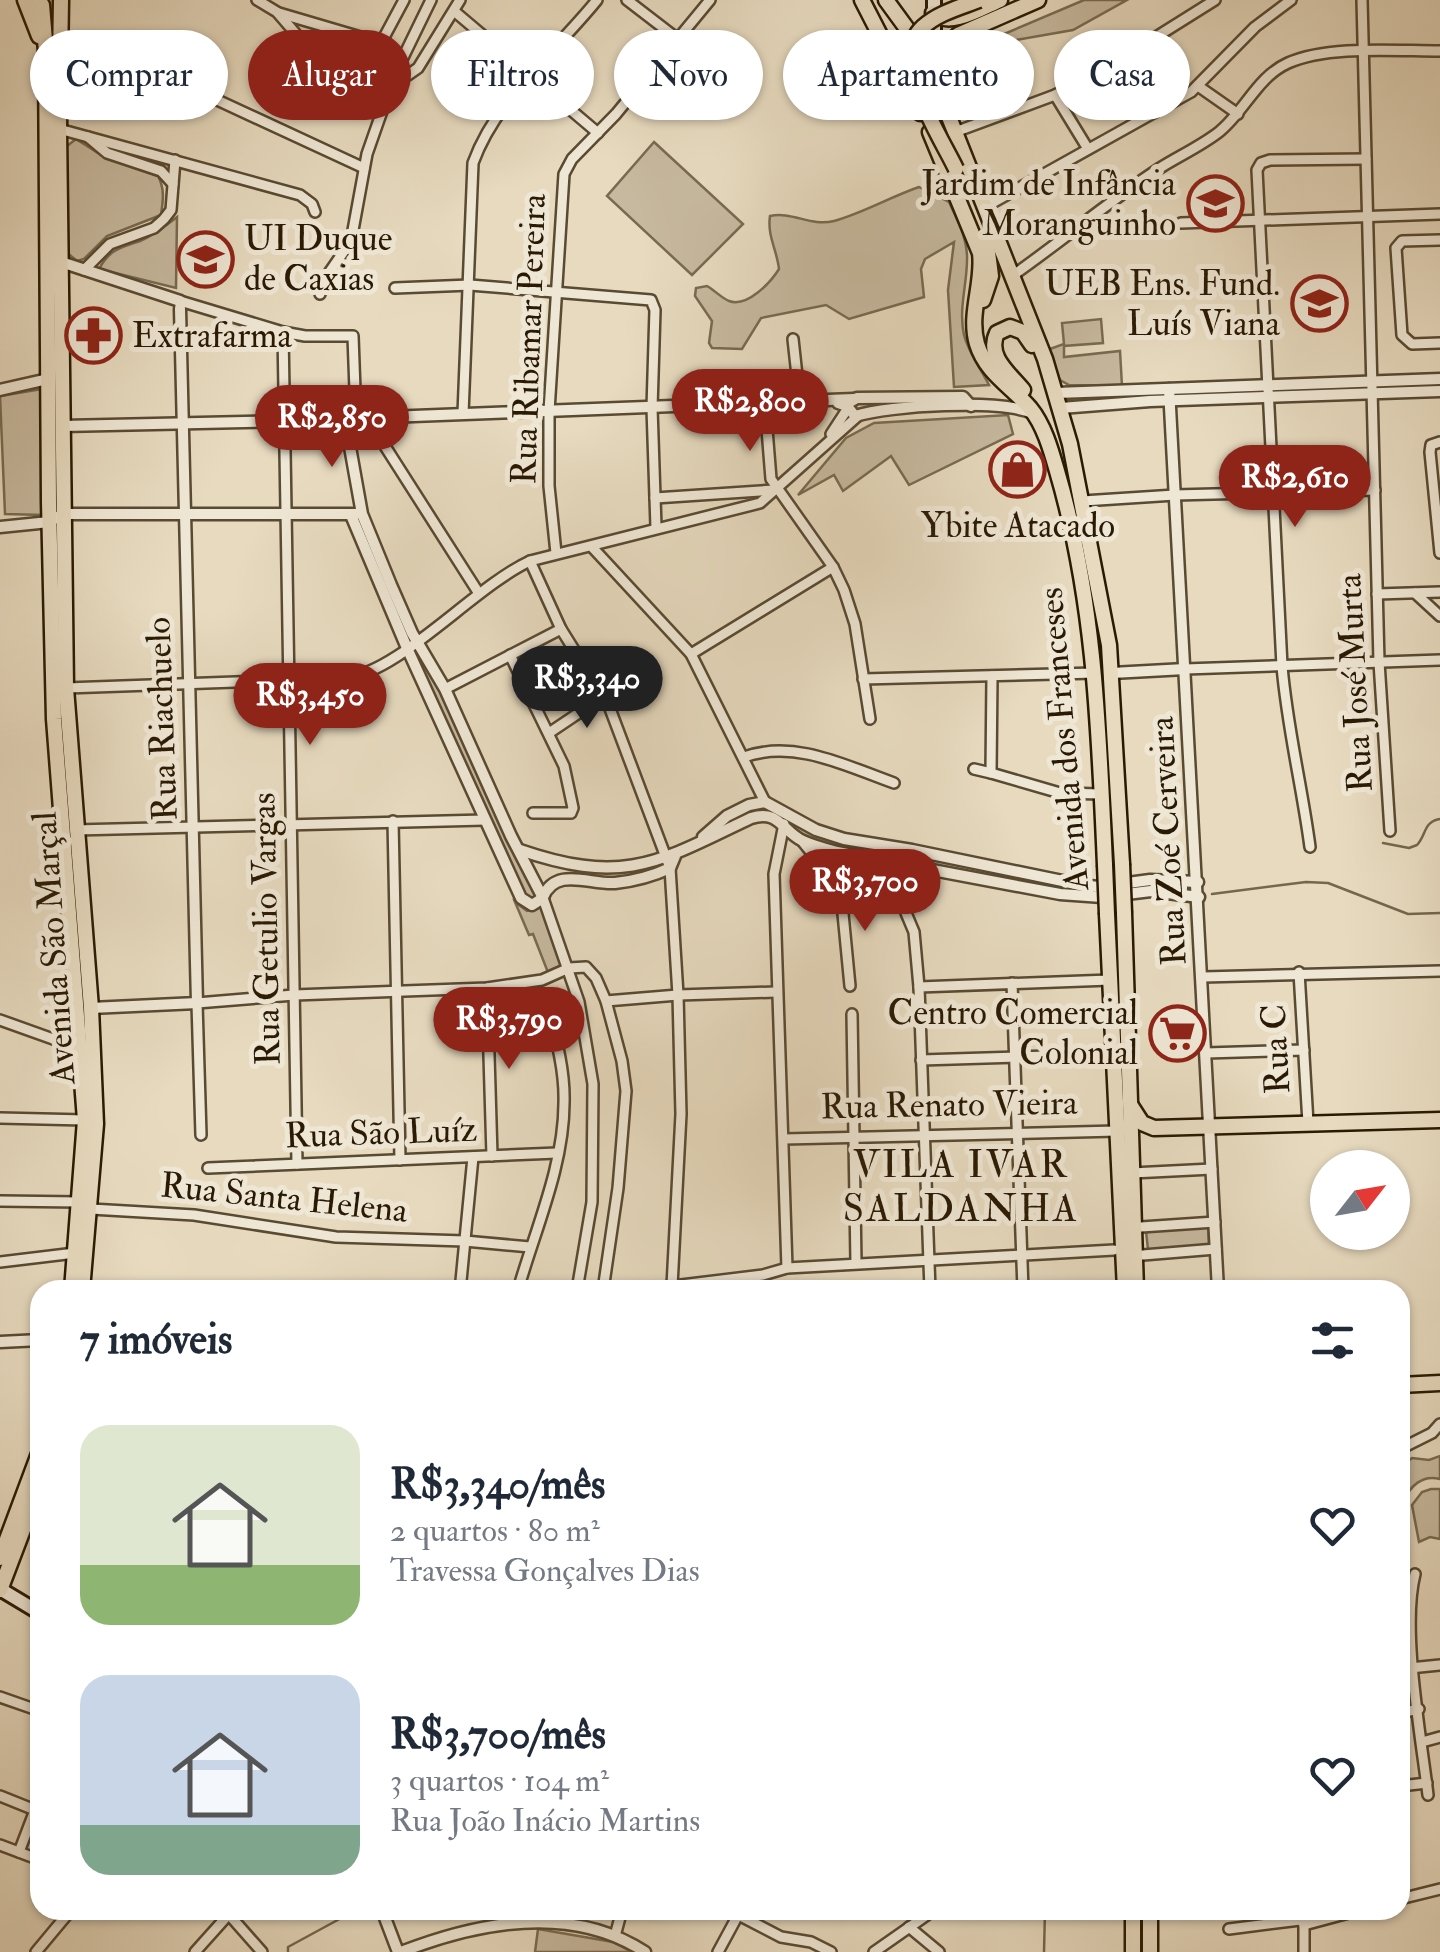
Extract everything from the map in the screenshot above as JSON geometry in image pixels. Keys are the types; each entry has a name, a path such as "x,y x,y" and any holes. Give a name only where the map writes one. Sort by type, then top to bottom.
{"main road":[{"path":"35,2 52,8 61,0"},
{"name":"Avenida São Marçal","path":"57,30 61,0"},
{"path":"862,0 934,140 978,244 982,263 974,328"},
{"name":"Avenida dos Franceses","path":"886,0 920,48 985,207 1056,393 1083,501 1112,673 1132,1173 1126,1280"},
{"path":"974,328 990,282 990,258 956,169 914,81 910,53 914,38 928,23 979,0"},
{"path":"933,7 948,20 1000,0"},
{"path":"969,30 1038,0"},
{"name":"Avenida São Marçal","path":"35,2 43,30"},
{"name":"Avenida São Marçal","path":"52,120 48,379 96,1124 73,1280"},
{"name":"Avenida São Marçal","path":"58,120 62,426 56,518 54,719 82,1049 86,1205 82,1280"},
{"path":"952,120 955,132"},
{"name":"Avenida dos Franceses","path":"974,328 986,364 1034,414 1045,436 1078,554 1095,673 1116,1131 1134,1280"},
{"path":"1045,436 1026,395 994,351 994,338 1005,328 1019,329 1030,342 1070,444"},
{"path":"1130,1105 1142,1123 1151,1128 1440,1120"},
{"path":"1119,1280 1141,1227 1132,1173"},
{"path":"1129,1249 1141,1280"},
{"path":"1410,1384 1440,1383"},
{"path":"0,1558 30,1478"},
{"path":"30,1511 0,1590 30,1607"},
{"path":"1133,1920 1133,1952"},
{"path":"1150,1920 1150,1952"}],"street":[{"path":"257,0 277,12 381,43 404,0"},
{"path":"411,41 431,0"},
{"path":"411,72 418,68 460,0"},
{"path":"571,30 597,0"},
{"path":"627,0 666,30"},
{"name":"Rua Ribamar Pereira","path":"687,30 710,0"},
{"path":"1167,30 1214,0"},
{"path":"985,207 1198,86 1255,27 1291,0"},
{"name":"Rua José Murta","path":"1362,0 1379,662 1390,831"},
{"path":"454,11 477,30"},
{"path":"277,12 293,30"},
{"path":"1012,276 1158,169 1218,132 1274,70 1316,55 1440,51"},
{"path":"1198,86 1238,114"},
{"path":"955,132 1054,96"},
{"path":"228,105 364,168"},
{"name":"Rua Ribamar Pereira","path":"556,553 549,486 549,411 564,174 572,158 614,115"},
{"path":"320,294 322,283 351,241 364,168 379,120"},
{"path":"463,414 472,162 495,120"},
{"path":"583,120 598,133"},
{"path":"1071,120 1088,149"},
{"path":"59,129 300,196 316,212"},
{"path":"86,135 108,153 161,171 174,185"},
{"path":"84,270 110,244 158,225 171,210 176,160"},
{"path":"1310,846 1287,723 1282,666 1258,170 1261,163 1270,160 1366,160"},
{"path":"1181,223 1440,214"},
{"path":"1440,240 1402,242 1396,248 1402,336 1412,344 1440,343"},
{"path":"61,262 180,305 284,332 354,338 357,514 407,648 520,898 532,905 543,898 547,888 561,880 611,883 671,860 755,816 779,817 836,837 1090,886 1150,880 1198,882"},
{"path":"395,288 470,286 634,296 653,302 656,527"},
{"name":"Rua Riachuelo","path":"180,305 202,1134"},
{"name":"Rua Getulio Vargas","path":"284,332 297,1164"},
{"path":"794,338 800,402"},
{"path":"0,390 48,379"},
{"path":"1056,393 1169,395 1372,387 1440,379"},
{"path":"1372,387 1440,390"},
{"path":"1061,408 1169,395"},
{"name":"Rua Zoé Cerveira","path":"1169,395 1218,1280"},
{"path":"853,404 963,397 971,406"},
{"path":"62,426 800,402 866,405 862,414 760,502 530,561 478,592 418,641 356,677 66,688"},
{"path":"765,404 771,478 833,567 848,601 870,719"},
{"path":"818,452 853,404"},
{"path":"862,414 971,406 1012,407 1034,414"},
{"path":"356,418 478,592"},
{"path":"1440,442 1430,447 1440,553"},
{"path":"655,498 777,489"},
{"path":"1083,501 1375,490"},
{"path":"0,527 56,518 357,514"},
{"path":"357,514 543,898 579,1002 593,1084 592,1202 578,1280"},
{"path":"592,547 692,654 765,802 840,888"},
{"path":"530,561 561,629 604,696 671,860 681,1114 672,1280"},
{"path":"692,654 833,567"},
{"path":"1378,594 1440,592"},
{"path":"1415,593 1440,616"},
{"path":"445,689 561,629"},
{"path":"510,656 564,766 573,810 562,815 533,813"},
{"path":"1112,673 1440,660"},
{"path":"864,679 1095,673"},
{"path":"990,773 992,676"},
{"path":"549,732 604,696"},
{"path":"744,758 769,749 802,753 894,784"},
{"path":"974,770 1060,793 1102,794"},
{"path":"695,845 727,816 745,806 765,802"},
{"path":"779,817 774,874 786,1268"},
{"path":"75,830 485,820"},
{"path":"393,821 400,1160"},
{"path":"802,840 837,852 1076,896 1102,897 1151,890 1199,896"},
{"path":"520,850 582,866 614,869 671,860"},
{"path":"837,852 850,986"},
{"path":"992,880 1012,878 1013,870"},
{"path":"906,913 914,932 919,987 929,1280"},
{"path":"90,1008 488,988 542,980 569,968 583,966 591,970 606,1001 620,1050 626,1092 604,1280"},
{"path":"1202,976 1440,971"},
{"name":"Rua C","path":"1299,972 1308,1123"},
{"path":"919,987 1110,980"},
{"path":"1012,983 1023,1280"},
{"path":"488,988 492,1156"},
{"path":"606,1001 776,992"},
{"path":"521,1280 557,1153 565,1106 558,1046 549,1012"},
{"path":"852,1014 856,1263"},
{"path":"0,1020 82,1049"},
{"path":"1206,1052 1304,1050"},
{"path":"922,1060 1113,1054"},
{"path":"0,1118 85,1120"},
{"name":"Rua Renato Vieira","path":"784,1139 1116,1131"},
{"name":"Rua São Luíz","path":"208,1168 557,1153"},
{"path":"460,1280 473,1157"},
{"path":"1132,1173 1212,1169"},
{"name":"Rua Santa Helena","path":"0,1201 194,1215 336,1237 465,1240 530,1247"},
{"path":"1141,1227 1214,1222"},
{"path":"721,1280 786,1268 856,1263 1129,1249 1216,1249"},
{"path":"0,1262 75,1254"},
{"path":"0,1346 30,1344"},
{"path":"1410,1444 1440,1424"},
{"path":"1416,1574 1410,1595 1428,1795"},
{"path":"1410,1668 1440,1665"},
{"path":"0,1697 30,1708"},
{"path":"1410,1711 1419,1710"},
{"path":"1422,1742 1440,1738"},
{"path":"1410,1785 1427,1783"},
{"path":"0,1796 30,1808"},
{"path":"20,1852 30,1824"},
{"path":"0,1845 30,1856"},
{"path":"1410,1896 1440,1889"},
{"path":"36,1952 63,1920"},
{"path":"195,1952 221,1920"},
{"path":"234,1920 262,1952"},
{"path":"386,1920 400,1952 470,1928 564,1924 615,1936 645,1952"},
{"path":"615,1936 619,1920"},
{"path":"718,1952 730,1920"},
{"path":"749,1920 781,1936 831,1952"},
{"path":"874,1952 919,1920"},
{"path":"1229,1929 1293,1920"},
{"path":"1300,1920 1304,1952"},
{"path":"909,1927 939,1952"}],"shaded area":[{"path":"1084,0 1127,0 1073,30 1054,30 1054,33 1034,37 1034,30 1013,30"},
{"path":"76,139 106,158 158,176 163,195 161,215 107,236 77,261 65,251 65,152"},
{"path":"654,142 743,224 692,275 607,196"},
{"path":"919,187 949,202 963,234 967,255 964,335 989,385 954,387 948,290 954,242 925,259 921,269 924,297 849,319 826,305 761,318 742,349 712,348 712,321 695,296 696,288 707,286 736,302 764,287 779,269 770,216 834,221"},
{"path":"177,217 176,288 99,269 116,250 150,236"},
{"path":"1101,319 1103,343 1064,346 1064,357 1120,351 1122,386 1069,385 1060,380 1047,350 1064,344 1062,323"},
{"path":"42,389 43,515 5,514 0,396"},
{"path":"1008,415 1013,434 909,485 891,456 843,491 834,475 798,495 846,438 874,423"},
{"path":"428,666 537,895 534,900 525,899 420,668"},
{"path":"794,821 1008,874 984,876 839,849 795,831 790,826"},
{"path":"515,902 527,911 543,907 562,965 549,975 533,934 529,935"},
{"path":"1208,1226 1209,1246 1148,1250 1146,1231"},
{"path":"1440,1456 1440,1479 1422,1480 1410,1491 1410,1460"},
{"path":"1440,1489 1440,1539 1430,1537 1419,1542 1412,1505 1422,1492"},
{"path":"538,1929 613,1942 632,1952 535,1952"}],"waterway":[{"path":"1383,843 1409,848 1417,845 1428,826 1440,819"},
{"path":"1212,894 1306,882 1328,883 1408,914 1440,913"},
{"path":"288,1952 288,1947 338,1920"},
{"path":"1044,1952 1045,1920"}],"place":[{"name":"Jardim de Infância Moranguinho","path":"1215,204"},
{"name":"UI Duque de Caxias","path":"205,259"},
{"name":"UEB Ens. Fund. Luís Viana","path":"1319,304"},
{"name":"Extrafarma","path":"93,336"},
{"name":"Ybite Atacado","path":"1018,470"},
{"name":"Centro Comercial Colonial","path":"1177,1033"}],"district":[{"name":"VILA IVAR SALDANHA","path":"961,1187"}]}
